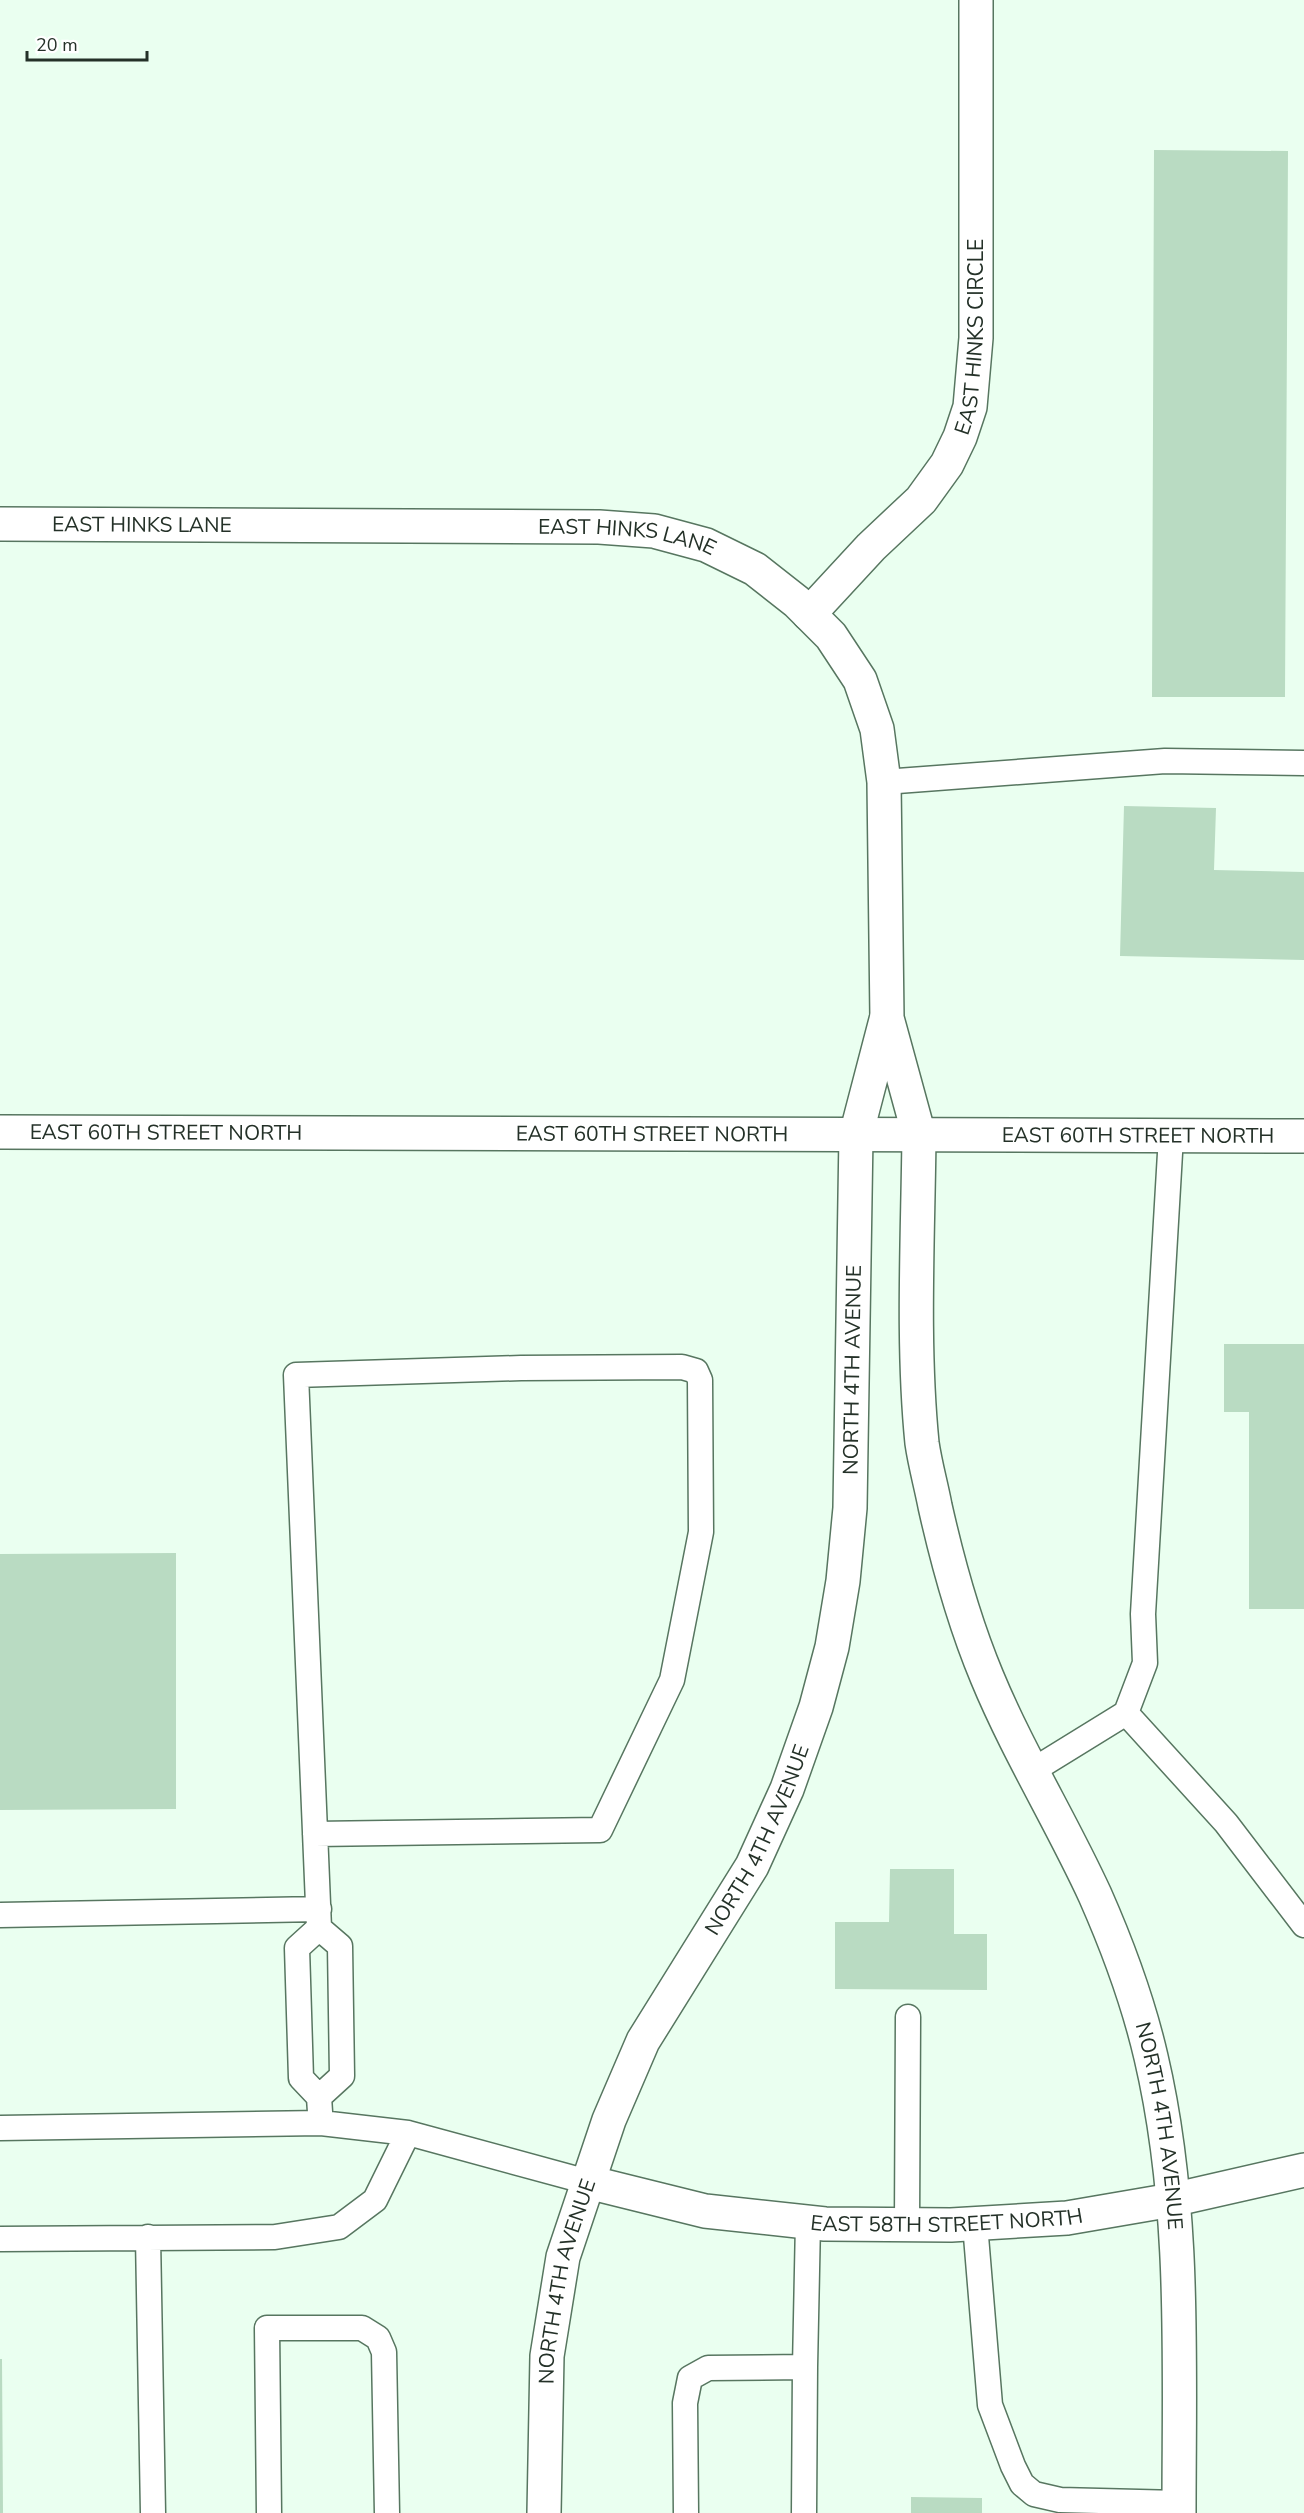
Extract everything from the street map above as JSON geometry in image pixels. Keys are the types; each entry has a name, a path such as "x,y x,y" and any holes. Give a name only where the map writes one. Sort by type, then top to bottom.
{"street":[{"name":"EAST HINKS CIRCLE","path":"809,614 871,547 921,500 947,465 970,407 976,338 976,0"},
{"name":"EAST HINKS LANE","path":"0,524 599,527 654,531 706,545 755,569 809,614 831,636 860,680 877,729 884,782 886,1018 856,1135"},
{"name":"EAST HINKS LANE","path":"886,1018 919,1135"},
{"name":"EAST 60TH STREET NORTH","path":"0,1132 1304,1136"},
{"name":"NORTH 4TH AVENUE","path":"544,2513 547,2356 563,2257 609,2120 643,2041 752,1866 770,1828 787,1789 816,1707 832,1647 843,1581 850,1508 856,1135"},
{"name":"NORTH 4TH AVENUE","path":"919,1135 918,1392 923,1448 941,1530 962,1610 987,1677 1094,1893 1124,1964 1151,2056 1163,2120 1179,2284 1179,2508"},
{"name":"EAST 58TH STREET NORTH","path":"588,2182 705,2211 808,2222 907,2225 975,2224 1067,2218 1172,2200 1304,2170"}],"lane":[{"path":"884,782 1165,761 1304,764"},
{"path":"1032,1771 1126,1713 1145,1663 1143,1614 1171,1136"},
{"path":"315,1834 600,1830 672,1680 701,1532 700,1380 696,1371 682,1367 521,1368 296,1374 315,1834 319,1918 340,1946 342,2076 319,2097"},
{"path":"1126,1713 1226,1823 1304,1925"},
{"path":"0,1915 319,1918"},
{"path":"319,1918 297,1948 301,2078 319,2097 321,2123"},
{"path":"907,2225 908,2017"},
{"path":"0,2128 321,2123 408,2133 588,2182"},
{"path":"0,2239 275,2237 339,2227 375,2200 408,2133"},
{"path":"804,2513 808,2222"},
{"path":"975,2224 990,2405 1009,2457 1022,2484 1034,2494 1060,2500 1179,2508"},
{"path":"148,2237 153,2513"},
{"path":"269,2513 267,2328 362,2328 378,2338 384,2352 387,2513"},
{"path":"686,2513 685,2403 690,2378 708,2368 805,2367"}],"building":[{"path":"1154,150 1288,151 1285,697 1152,697"},
{"path":"1124,806 1216,808 1214,870 1304,872 1304,960 1120,956"},
{"path":"1224,1344 1304,1344 1304,1609 1249,1609 1249,1412 1224,1412"},
{"path":"176,1553 176,1809 0,1810 0,1554"},
{"path":"890,1869 954,1869 954,1934 987,1934 987,1990 835,1989 835,1922 889,1922"},
{"path":"0,2359 2,2359 3,2513 0,2513"},
{"path":"911,2497 982,2498 982,2513 911,2513"}]}
